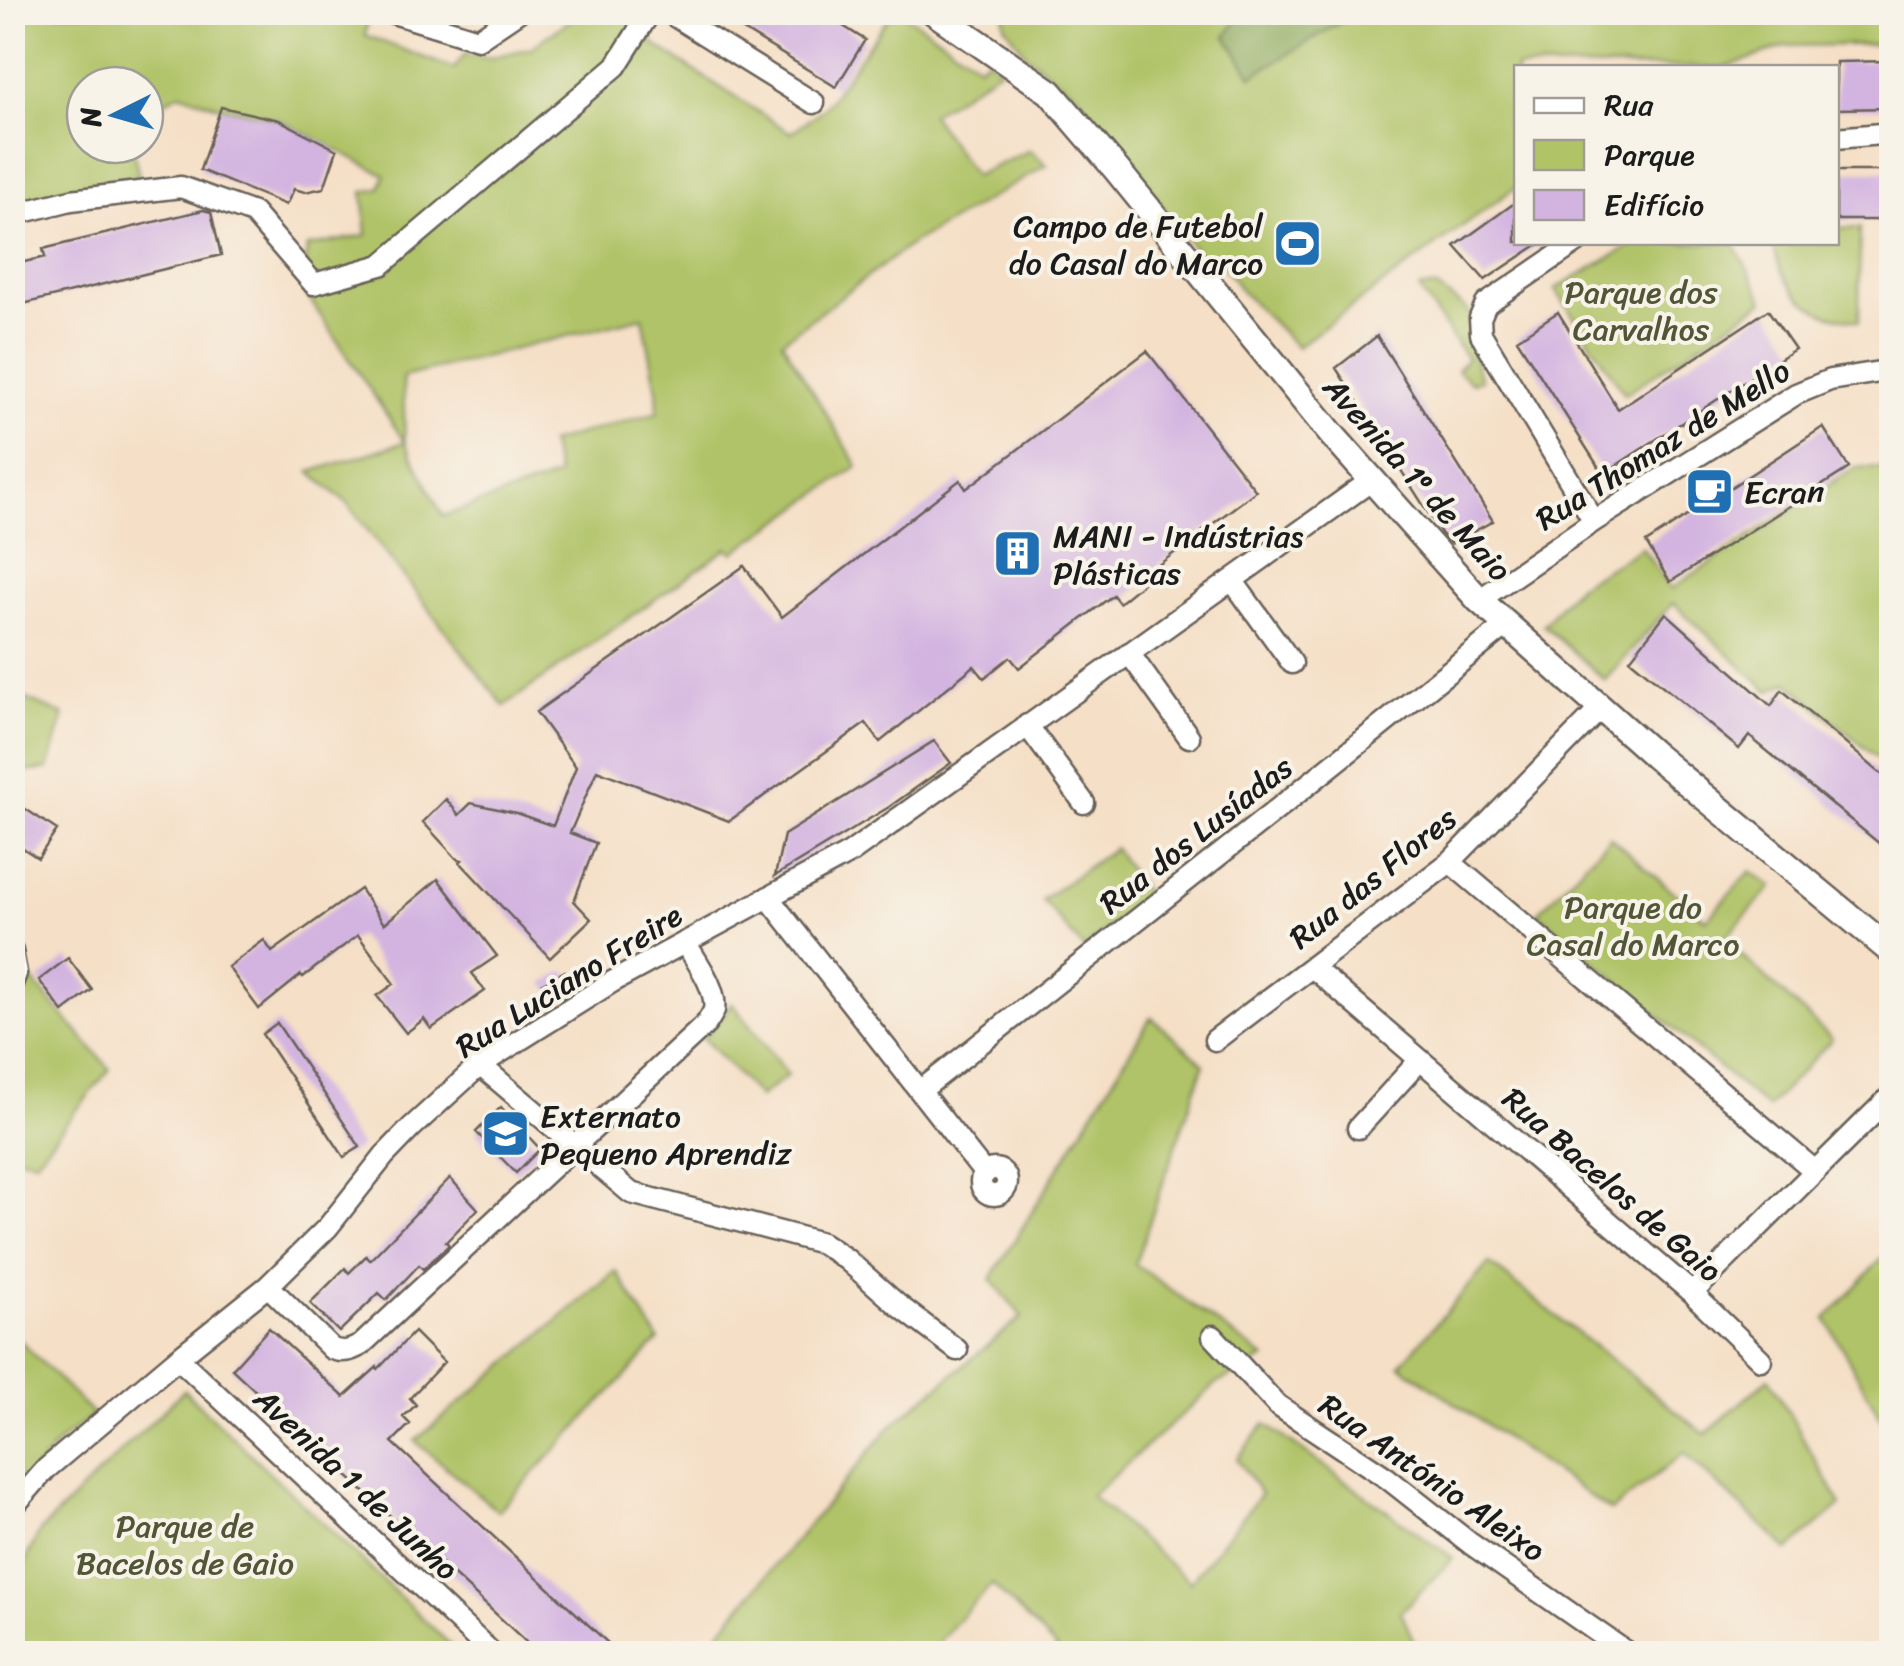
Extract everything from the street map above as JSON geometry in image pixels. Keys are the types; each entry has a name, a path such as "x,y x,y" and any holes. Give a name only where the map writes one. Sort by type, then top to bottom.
{"street":[{"path":"390,12 478,39 518,12"},
{"path":"12,215 71,200 181,187 252,213 314,284 381,265 616,66 650,12"},
{"path":"668,12 814,103"},
{"name":"Avenida 1º de Maio","path":"951,17 1050,92 1372,480 1479,600 1600,709 1892,952"},
{"path":"1839,138 1892,133"},
{"path":"1572,245 1486,304 1480,329 1594,521"},
{"name":"Rua Thomaz de Mello","path":"1479,600 1594,521 1803,390 1844,377 1892,370"},
{"name":"Rua Luciano Freire","path":"12,1508 46,1468 268,1286 328,1226 384,1156 480,1065 612,982 850,853 1372,480"},
{"path":"1232,580 1292,663"},
{"name":"Rua dos Lusíadas","path":"920,1091 1508,624"},
{"path":"1129,652 1189,737"},
{"name":"Rua das Flores","path":"1216,1040 1450,862 1600,709"},
{"path":"1027,725 1084,803"},
{"path":"1450,862 1815,1170"},
{"path":"768,897 985,1174"},
{"path":"268,1286 332,1349 350,1351 361,1345 706,1024 714,1012 714,998 685,942"},
{"path":"12,952 16,973 12,984"},
{"name":"Rua Bacelos de Gaio","path":"1312,967 1692,1293 1761,1360"},
{"path":"1358,1128 1420,1060"},
{"path":"480,1065 630,1193 822,1243 957,1350"},
{"path":"1692,1293 1892,1095"},
{"name":"Rua António Aleixo","path":"1213,1336 1277,1405 1387,1478 1471,1544 1628,1654"},
{"name":"Avenida 1 de Junho","path":"178,1358 493,1654"}],"green space":[{"path":"1241,12 1356,13 1252,76 1226,37"},
{"path":"1891,12 1892,44 1786,46 1733,65 1514,65 1514,188 1297,347 1241,291 1221,262 1209,269 1080,97 1027,56 1005,25 1004,13"},
{"path":"12,13 339,13 368,19 365,35 454,69 465,54 488,58 531,48 580,13 635,13 655,45 791,133 824,108 890,15 903,13 979,65 988,58 1000,69 931,114 974,176 1030,150 1047,165 911,244 782,341 858,466 733,553 728,548 504,706 346,502 310,472 405,442 302,288 307,247 367,235 363,192 380,189 385,175 279,120 180,93 165,102 165,65 65,65 65,165 137,165 139,176 13,203","holes":["643,317 658,412 549,443 558,476 443,516 405,442 403,377"]},
{"path":"1860,228 1859,321 1822,312 1801,298 1787,282 1775,253 1774,245 1839,245 1839,229"},
{"name":"Parque dos Carvalhos","path":"1632,245 1735,245 1764,301 1625,394 1555,289"},
{"path":"1430,287 1470,312 1469,340 1481,380 1472,383 1457,370 1467,359 1419,289"},
{"path":"1856,467 1891,468 1891,770 1788,682 1769,691 1673,603 1605,680 1543,625 1577,586 1642,548 1671,589"},
{"path":"12,693 64,715 48,769 13,773"},
{"name":"Parque do Casal do Marco","path":"1610,837 1706,920 1751,871 1772,887 1724,939 1832,1039 1767,1108 1538,913"},
{"path":"1114,848 1147,895 1084,949 1042,900"},
{"path":"25,972 110,1069 36,1160 13,1156 12,991"},
{"path":"732,1003 788,1075 759,1097 703,1038"},
{"path":"1151,1017 1204,1064 1135,1264 1265,1358 1216,1384 1091,1496 1190,1582 1261,1494 1237,1459 1265,1424 1453,1558 1401,1612 1419,1653 1054,1653 1057,1649 992,1584 930,1653 701,1654 891,1426 1022,1317 991,1279"},
{"path":"1891,1249 1891,1436 1826,1319"},
{"path":"1489,1263 1705,1434 1769,1378 1841,1505 1788,1550 1684,1453 1611,1511 1400,1365"},
{"path":"616,1271 659,1340 498,1511 415,1441"},
{"path":"13,1333 93,1415 60,1441 13,1495"},
{"name":"Parque de Bacelos de Gaio","path":"184,1390 459,1653 13,1653 13,1586 40,1531"}],"building":[{"path":"714,12 821,12 865,40 836,87"},
{"path":"1892,61 1892,108 1839,109 1836,62"},
{"path":"221,107 279,120 337,150 324,188 305,192 294,189 286,205 200,170"},
{"path":"1839,171 1892,171 1892,220 1839,220"},
{"path":"1514,203 1514,245 1538,245 1485,280 1455,246"},
{"path":"203,210 211,212 221,255 15,306 12,265 45,257 43,249"},
{"path":"1768,310 1795,349 1603,474 1517,339 1558,312 1618,409"},
{"path":"1377,336 1493,521 1451,544 1336,368"},
{"path":"1147,351 1256,491 1157,566 1159,570 1119,603 1113,595 1019,668 1010,657 984,678 974,666 880,742 866,723 729,821 597,770 570,833 596,843 574,901 591,919 550,958 423,822 446,799 459,815 471,803 553,826 576,767 536,712 744,566 782,617 960,480 966,489"},
{"path":"1823,427 1849,468 1670,582 1646,543"},
{"path":"1666,613 1771,706 1782,690 1892,783 1892,854 1749,736 1739,749 1630,659"},
{"path":"934,741 951,763 889,807 775,876 784,835"},
{"path":"12,800 57,830 38,858 12,841"},
{"path":"438,879 497,956 472,973 485,991 431,1029 424,1019 406,1033 377,996 394,984 358,935 259,1009 228,967 264,940 272,952 360,889 384,924"},
{"path":"68,958 92,990 63,1012 39,980"},
{"path":"565,971 579,987 559,999 543,983"},
{"path":"277,1023 360,1147 344,1157 262,1034"},
{"path":"501,1107 540,1149 516,1173 476,1132"},
{"path":"450,1178 478,1209 423,1269 419,1265 386,1300 379,1293 339,1332 310,1303 345,1268 349,1273 366,1256 370,1260"},
{"path":"269,1328 344,1397 414,1332 444,1362 410,1398 416,1405 403,1417 410,1424 392,1442 608,1643 598,1654 539,1654 232,1369"}],"place":[{"name":"Campo de Futebol do Casal do Marco","path":"1298,244"},
{"name":"Ecran","path":"1709,492"},
{"name":"MANI - Indústrias Plásticas","path":"1018,554"},
{"name":"Externato Pequeno Aprendiz","path":"505,1134"}]}
